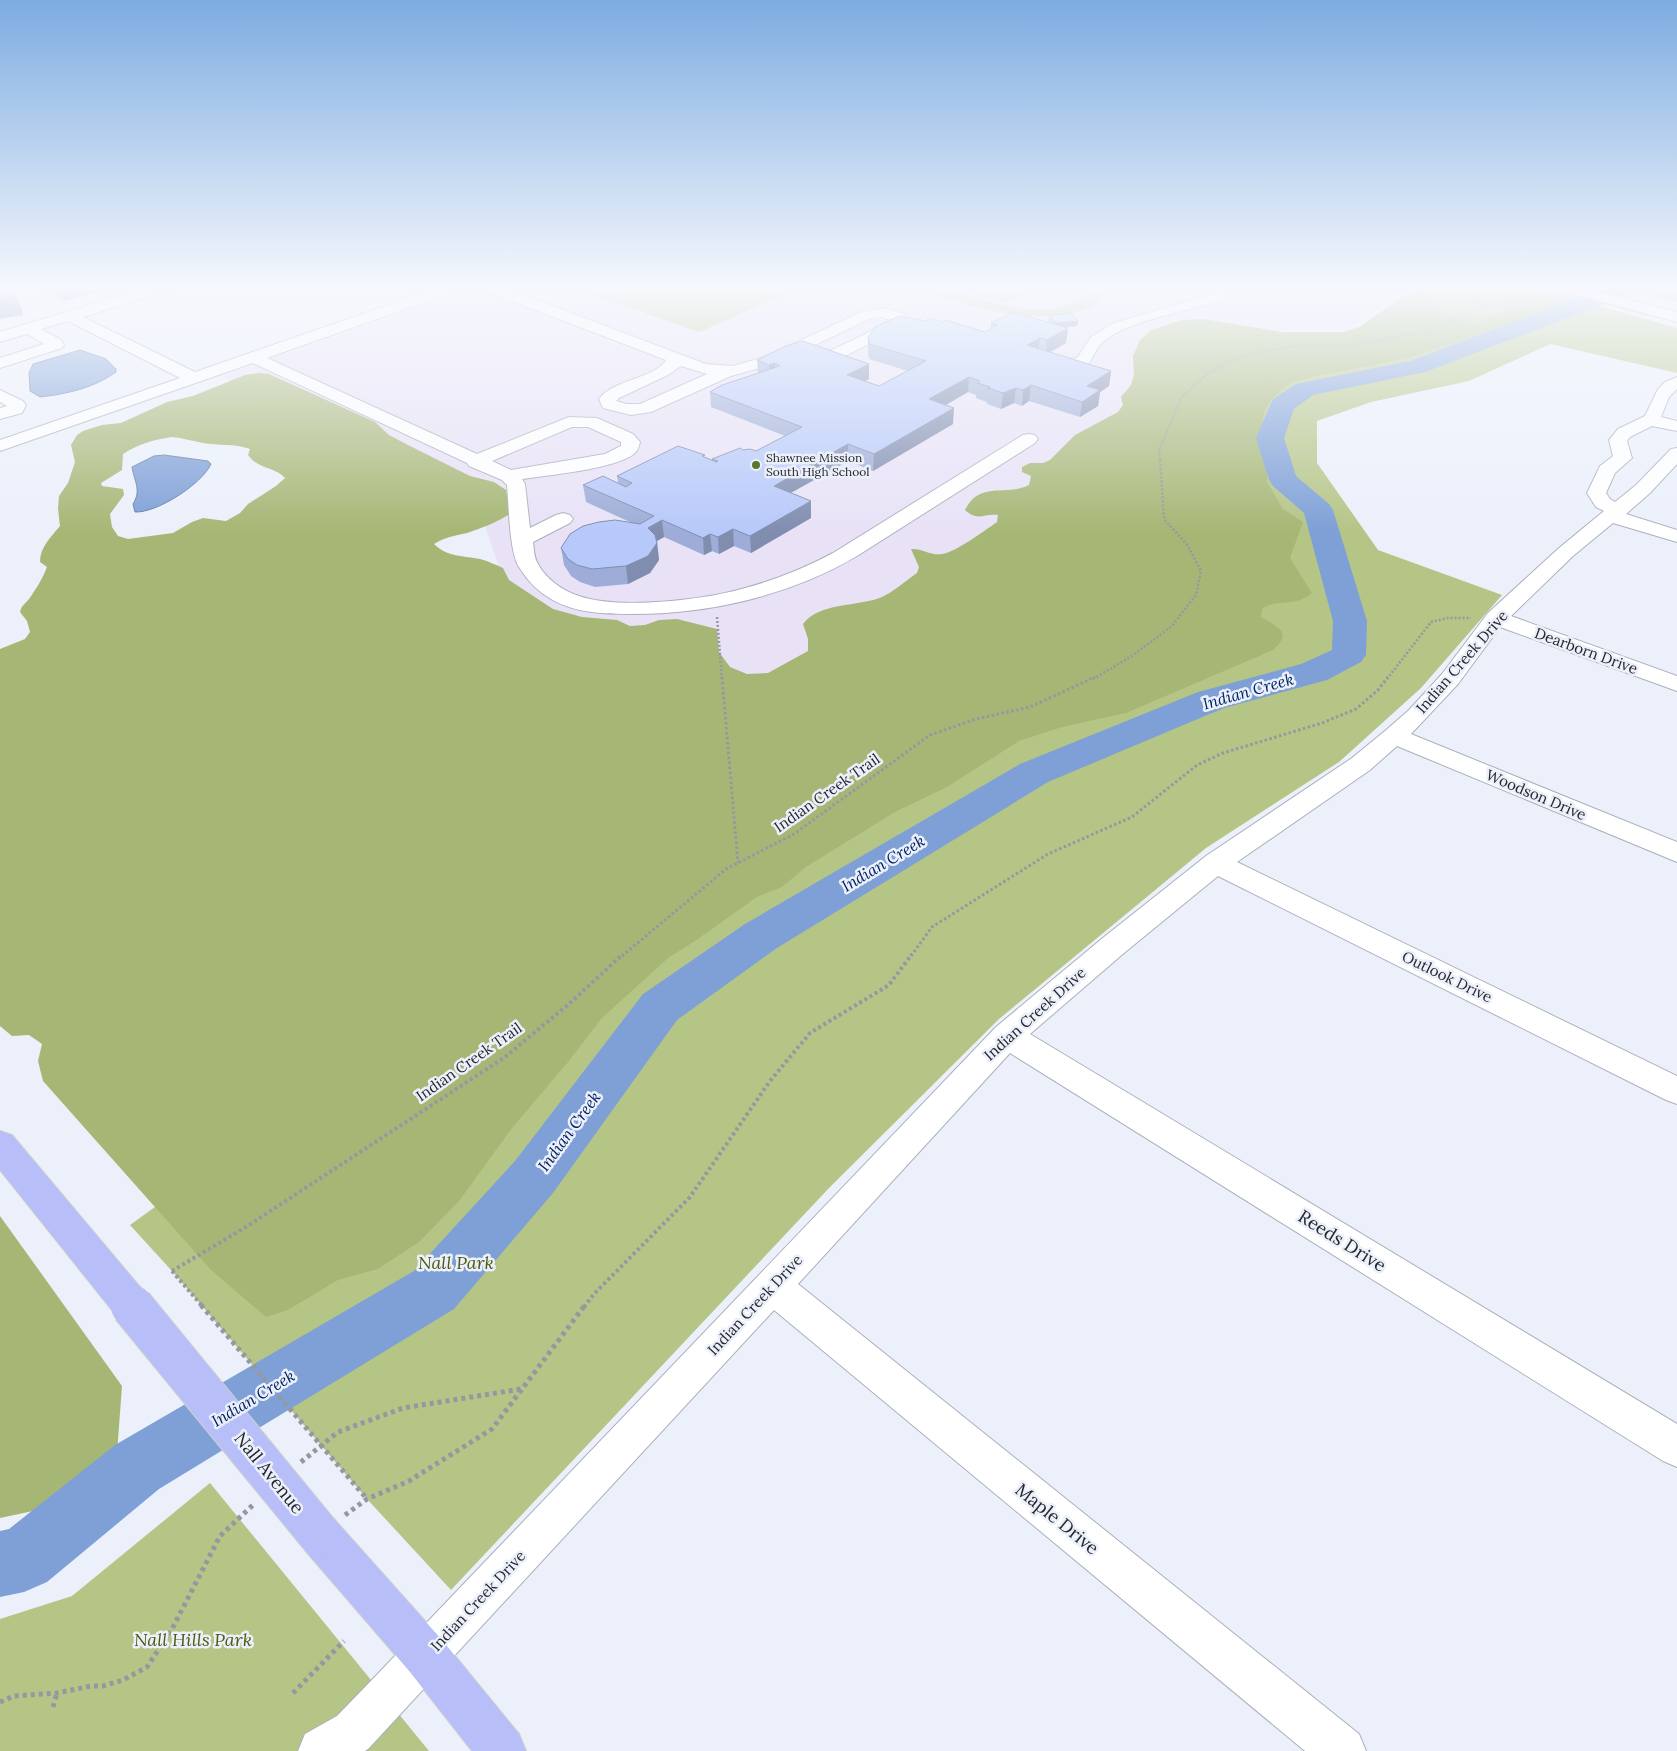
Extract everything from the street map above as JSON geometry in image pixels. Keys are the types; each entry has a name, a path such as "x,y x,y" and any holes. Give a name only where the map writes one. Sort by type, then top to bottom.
{"main road":[{"name":"Nall Avenue","path":"0,1146 319,1534 426,1656 502,1751"}],"street":[{"path":"175,369 193,378"},
{"path":"0,446 220,369"},
{"path":"278,369 475,462 509,476 516,484 526,563 540,582 564,600 595,607 691,606 778,585 821,567 1029,439"},
{"path":"667,369 613,394 607,399 608,404 634,410 646,408 728,371"},
{"path":"703,369 728,371 742,369"},
{"path":"1623,458 1618,440 1624,433 1649,420 1654,413 1660,396 1670,385 1677,382"},
{"path":"0,395 18,405 16,409 0,414"},
{"path":"1649,420 1677,426"},
{"path":"475,462 569,422 591,422 627,438 631,442 630,450 610,459 509,476"},
{"path":"1623,458 1661,471"},
{"path":"1623,458 1607,470 1596,493 1598,498 1614,513 1677,536"},
{"path":"1602,481 1661,471"},
{"name":"Indian Creek Drive","path":"322,1751 353,1732 426,1656 1007,1036 1114,945 1216,863 1361,764 1394,736 1417,715 1450,679 1496,618 1566,552 1661,471"},
{"path":"523,539 563,519"},
{"name":"Dearborn Drive","path":"1496,618 1677,684"},
{"name":"Woodson Drive","path":"1394,736 1677,853"},
{"name":"Outlook Drive","path":"1216,863 1677,1091"},
{"name":"Reeds Drive","path":"1007,1036 1677,1447"},
{"name":"Maple Drive","path":"772,1286 1342,1751"}],"path":[{"name":"Indian Creek Trail","path":"1217,369 1207,374 1181,398 1159,450 1164,519 1188,546 1201,571 1196,595 1172,626 1132,656 1087,682 1030,706 976,719 930,735 794,834 726,869 626,952 569,1004 505,1057 246,1227 172,1271 367,1499 409,1481 492,1429 594,1294 690,1197 770,1081 810,1033 889,985 932,927 1048,854 1132,817 1197,765 1223,754 1322,723 1356,709 1378,690 1431,622 1448,618 1496,618"},
{"path":"716,601 738,863"},
{"path":"294,1468 338,1432 403,1408 522,1388"},
{"path":"0,1702 14,1696 57,1693 110,1684 123,1680 147,1667 172,1629 220,1536 259,1498"},
{"path":"293,1693 344,1641"},
{"path":"53,1707 57,1693"}],"shaded area":[{"name":"Shawnee Mission South High School","path":"243,369 1186,369 816,697 580,630 504,581 474,494 222,376"}],"green space":[{"path":"1134,369 1354,369 1290,383 1271,400 1264,413 1262,428 1267,455 1267,482 1283,509 1303,522 1290,558 1312,593 1299,600 1274,604 1262,609 1261,617 1281,630 1282,639 1279,644 1273,650 1126,713 1062,727 1019,741 947,787 895,812 806,867 782,887 757,897 668,958 601,1019 569,1061 512,1128 459,1201 419,1242 378,1269 338,1280 288,1310 266,1317 210,1269 43,1081 38,1061 42,1044 29,1035 12,1036 0,1026 0,649 25,639 30,632 27,621 20,612 37,587 47,567 40,562 40,557 47,543 60,526 59,496 68,483 75,462 71,445 77,435 83,431 102,425 121,423 167,402 193,396 245,375 269,374 375,422 389,435 408,445 470,476 494,482 506,490 510,514 484,527 446,538 434,544 444,551 450,554 480,559 503,568 509,580 553,609 582,617 617,620 630,626 645,625 659,620 677,619 717,629 719,652 730,667 747,674 768,673 808,651 808,639 803,624 810,617 829,608 882,597 917,573 919,567 911,549 942,554 970,541 997,522 998,515 974,516 965,510 978,495 1029,485 1031,476 1022,472 1022,467 1030,463 1043,463 1050,460 1075,435 1118,412 1123,405 1121,397 1131,385","holes":["172,437 250,449 248,455 252,460 276,471 285,478 248,504 240,513 226,521 203,518 173,533 128,539 118,536 112,527 110,514 124,495 123,489 102,486 101,483 122,470 123,454 146,443"]},
{"name":"Nall Park","path":"1273,369 1496,369 1469,381 1371,402 1317,421 1317,463 1378,550 1502,595 1421,688 1339,762 1206,848 999,1019 829,1188 451,1590 367,1499 172,1271 130,1225 1124,507 1114,436"},
{"name":"Nall Park","path":"1658,369 1677,369 1677,373"},
{"path":"0,1216 122,1386 117,1453 33,1511 0,1518"},
{"name":"Nall Hills Park","path":"210,1483 429,1751 0,1751 0,1619 72,1596"}],"water":[{"path":"31,369 116,369 116,372 108,378 89,386 70,392 40,397 30,391 29,373"},
{"path":"164,455 208,461 211,464 198,480 178,496 155,508 135,512 133,504 136,499 137,486 132,467 154,456"}],"building":[{"path":"772,369 860,369 847,375 879,386 911,369 1104,369 1111,371 1087,386 1100,390 1082,402 1031,385 1023,390 1016,388 1003,393 977,383 980,381 969,377 929,399 954,408 874,454 848,444 774,486 811,501 750,536 733,529 718,537 710,534 703,538 662,520 648,528 655,535 657,543 648,556 626,566 592,569 577,565 568,559 561,548 570,534 583,526 615,520 640,524 654,516 583,485 603,476 626,487 632,483 617,476 678,446 705,455 702,456 716,462 718,461 712,459 740,448 756,451 802,427 710,392 722,385"}],"waterway":[{"name":"Indian Creek","path":"0,1564 24,1559 137,1467 434,1290 534,1177 660,1007 761,936 1034,773 1211,700 1314,672 1349,655 1350,621 1318,510 1283,480 1270,438 1282,405 1305,389 1407,369"}],"place":[{"name":"Shawnee Mission South High School","path":"756,465"}]}
